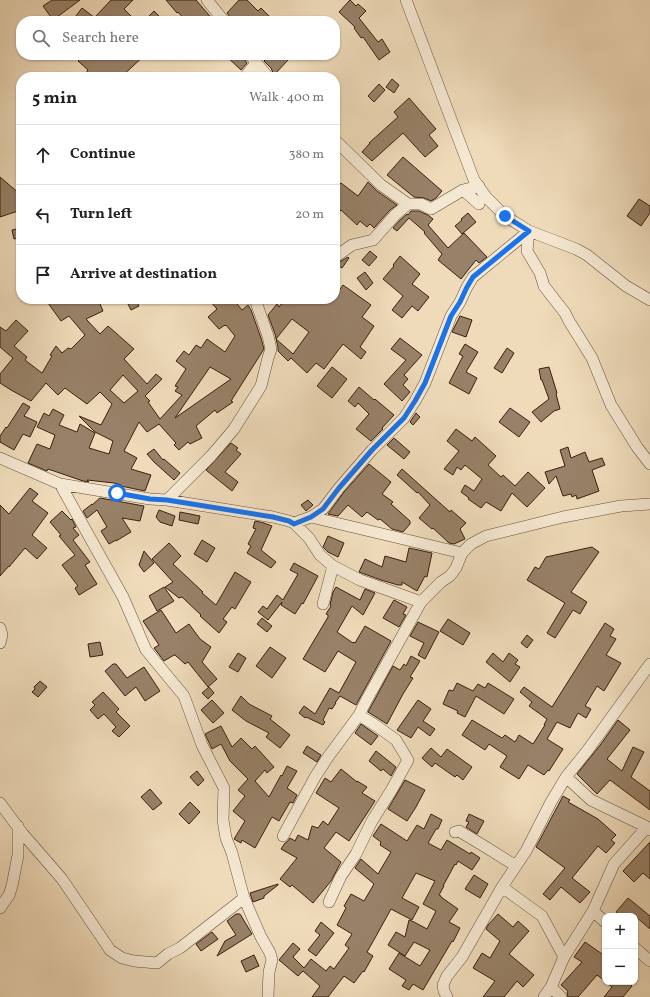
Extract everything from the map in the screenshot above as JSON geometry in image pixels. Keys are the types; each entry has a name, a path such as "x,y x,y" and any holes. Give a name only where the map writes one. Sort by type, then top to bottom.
{"street":[{"path":"207,0 220,16"},
{"path":"406,0 474,180 486,197 505,216 529,231 576,249 587,255 626,286 650,300"},
{"path":"247,72 253,60"},
{"path":"254,60 264,72"},
{"path":"340,145 381,185 408,204 421,204 431,209 463,190 479,186"},
{"path":"463,190 479,204"},
{"path":"340,253 352,245 373,240 395,215 408,204"},
{"path":"529,231 527,251 540,273 544,286 565,313 592,358 610,405 637,447 650,464"},
{"path":"294,524 311,517 323,509 372,450 404,418 425,383 451,316 473,277 529,231"},
{"path":"167,500 211,456 234,429 262,386 271,349 257,304"},
{"path":"0,458 60,484 273,517 289,521 309,538 320,555 333,566 360,580 421,602"},
{"path":"60,484 123,597 146,650 184,696 202,744 224,788 223,820 226,838 232,853 244,898 272,960 269,972 268,997"},
{"path":"283,836 328,757 359,715 421,602 441,582 450,576 456,568 462,553 472,544 486,536 563,517 621,506 650,504"},
{"path":"311,517 462,553"},
{"path":"323,604 333,566"},
{"path":"0,628 2,635 0,643"},
{"path":"447,997 443,985 447,976 462,957 502,887 526,851 551,802 566,777 588,751 650,664"},
{"path":"329,902 341,876 356,854 372,821 408,760 396,740 359,715"},
{"path":"544,997 551,987 564,958 593,911 614,864 648,829 591,800 566,777"},
{"path":"0,803 62,879 110,950 122,958 134,961 157,963 168,954 180,948 244,898"},
{"path":"0,908 9,895 12,886 18,855 18,826"},
{"path":"455,832 459,831 516,866"},
{"path":"502,887 542,916 564,958"},
{"path":"593,911 602,919"},
{"path":"636,949 650,961"},
{"path":"551,987 561,997"}],"building":[{"path":"52,0 80,0 58,16 50,16 43,6"},
{"path":"111,0 133,0 124,9 131,16 96,16"},
{"path":"166,0 196,0 210,16 182,16 178,12 177,13"},
{"path":"239,0 247,0 258,11 261,8 269,16 229,16 227,13"},
{"path":"350,0 356,6 358,4 366,11 359,18 378,42 382,39 390,52 379,60 363,37 361,38 354,28 355,27 339,12"},
{"path":"82,8 92,16 76,16"},
{"path":"154,11 159,16 149,16"},
{"path":"140,60 126,72 87,72 88,70 78,61"},
{"path":"230,60 245,60 247,63 241,70"},
{"path":"288,60 277,72 273,72 264,61"},
{"path":"392,79 399,85 394,93 386,87"},
{"path":"379,84 385,90 374,102 368,96"},
{"path":"409,98 436,129 429,135 438,146 425,157 403,133 372,161 362,152 369,143 398,117 394,112"},
{"path":"403,157 442,191 436,198 431,201 424,198 414,197 387,175"},
{"path":"0,177 16,191 16,212 0,217"},
{"path":"368,182 377,191 397,205 390,210 374,228 370,224 367,227 360,221 357,225 341,210 340,211 341,183 358,196"},
{"path":"639,199 650,206 650,213 641,226 627,216"},
{"path":"411,211 419,211 433,219 428,225 448,248 464,233 487,257 479,263 476,260 461,279 438,260 442,254 424,233 425,232 409,218 397,231 393,228"},
{"path":"468,213 476,222 462,234 455,226"},
{"path":"16,229 16,238 14,239 12,230"},
{"path":"370,251 377,257 369,266 362,260"},
{"path":"400,256 420,274 412,284 429,297 418,311 412,306 402,318 392,310 403,296 383,279"},
{"path":"348,257 349,258 342,268 340,267 340,262"},
{"path":"365,272 373,283 366,290 357,278"},
{"path":"343,285 371,305 362,317 374,326 360,347 366,352 361,359 343,344 324,369 316,363 307,373 291,358 288,361 278,351 275,334 268,315 277,304 279,307 281,304 340,304 340,289","holes":["292,319 309,332 293,354 276,339"]},
{"path":"49,304 100,304 103,311 86,319 100,334 108,326 134,349 124,359 147,384 156,374 162,379 145,396 150,401 148,402 160,419 182,395 175,391 178,387 175,386 186,369 176,361 184,351 189,355 196,345 201,348 207,339 225,352 235,336 226,325 219,329 208,317 217,309 212,304 237,304 242,310 248,305 264,349 231,401 233,402 217,413 215,410 196,426 202,438 190,444 188,442 179,450 174,445 176,443 159,424 147,432 139,422 124,451 137,458 131,469 151,475 145,491 114,483 87,480 89,482 83,481 48,469 47,471 28,463 37,444 50,449 55,435 37,427 44,413 49,416 53,409 64,415 59,425 77,432 80,424 95,433 89,448 109,454 113,441 95,432 79,416 101,425 112,404 100,392 87,404 65,388 58,395 46,383 31,401 0,383 0,374 13,358 0,347 0,327 6,331 16,320 28,331 14,346 27,357 25,360 42,373 56,346 62,353 68,348 71,349 85,335 69,316 61,321","holes":["210,367 231,379 175,418","123,375 138,391 124,403 110,390"]},
{"path":"128,304 138,304 139,306 131,310"},
{"path":"460,316 472,320 466,337 452,332"},
{"path":"400,338 422,355 404,375 408,379 403,385 410,392 402,401 384,384 406,360 391,349"},
{"path":"465,344 478,352 466,372 477,378 469,394 449,383 463,356 459,354"},
{"path":"507,348 514,353 502,373 494,368"},
{"path":"332,367 347,379 332,398 317,386"},
{"path":"549,367 560,409 554,411 541,422 532,412 549,399 541,380 539,369"},
{"path":"359,387 394,415 371,441 356,429 369,414 358,403 355,407 348,401"},
{"path":"23,403 30,407 24,416 37,422 30,437 23,434 14,450 0,442 0,436"},
{"path":"510,408 530,422 519,437 499,422"},
{"path":"416,413 420,417 413,425 410,422"},
{"path":"456,429 472,441 475,437 496,456 488,465 501,477 503,475 515,486 528,472 545,488 527,507 512,493 501,511 486,502 481,508 461,492 465,485 474,491 482,479 465,465 461,470 457,467 453,475 444,469 459,451 447,441"},
{"path":"394,438 410,452 404,459 387,445"},
{"path":"231,443 238,448 236,450 241,454 225,472 238,482 232,491 206,470"},
{"path":"568,447 571,458 585,452 589,462 602,458 605,465 592,470 599,491 577,499 576,495 572,497 571,494 563,496 556,476 549,484 545,472 565,466 560,450"},
{"path":"154,449 163,460 164,459 180,473 174,480 147,454"},
{"path":"369,464 391,482 382,494 393,502 391,504 410,521 410,524 403,532 392,529 380,519 378,520 367,512 362,517 348,505 338,516 328,514 344,492"},
{"path":"402,469 450,512 451,510 466,523 460,529 465,539 454,544 449,543 433,528 432,529 419,518 430,505 418,492 417,493 397,475"},
{"path":"30,488 38,494 32,501 48,513 32,535 47,548 37,559 25,548 0,576 0,505 9,514"},
{"path":"100,498 144,506 140,521 122,518 131,532 109,544 101,531 107,527 97,510 87,518 83,511"},
{"path":"308,500 313,505 306,511 301,505"},
{"path":"159,510 175,516 172,526 160,522 156,517"},
{"path":"62,511 71,520 72,519 76,527 73,528 79,535 73,540 90,562 85,565 97,584 79,595 75,588 78,586 62,565 75,555 59,536 61,535 50,522"},
{"path":"180,512 200,516 198,524 179,520"},
{"path":"255,521 272,526 261,550 276,562 271,568 247,553 251,546 248,544 256,529 253,528"},
{"path":"328,536 344,543 338,557 328,552 323,547"},
{"path":"202,540 215,548 207,562 194,554"},
{"path":"169,543 181,556 173,564 216,605 235,572 251,582 235,609 232,607 223,619 227,622 219,633 182,597 179,598 165,587 173,582 152,559"},
{"path":"592,547 599,552 571,592 587,602 580,614 573,610 555,638 547,633 565,603 527,580 535,567 539,569 546,557"},
{"path":"409,548 432,553 427,577 425,576 417,591 402,582 402,585 398,585 359,572 365,559 382,567 385,556 406,562"},
{"path":"144,551 154,563 144,572 139,565"},
{"path":"294,563 318,576 303,604 302,603 295,614 281,605 282,602 268,620 258,612 263,606 267,609 277,595 283,600 298,574 290,570"},
{"path":"164,587 174,601 157,611 149,596"},
{"path":"336,587 360,600 365,589 375,593 363,615 352,606 337,632 355,643 365,626 391,641 356,705 340,696 332,709 329,708 323,720 325,722 323,725 306,717 305,718 299,713 304,706 315,714 330,688 339,693 356,662 338,651 325,672 303,659 328,617 326,614 331,606 333,592"},
{"path":"394,600 407,607 403,614 406,615 399,627 383,618"},
{"path":"161,610 176,633 189,624 200,639 211,647 202,662 217,679 208,687 188,662 185,664 175,655 164,661 154,648 159,645 143,621"},
{"path":"262,618 272,626 267,632 257,624"},
{"path":"448,619 470,633 463,645 440,631"},
{"path":"418,622 439,632 425,659 418,655 424,643 410,636"},
{"path":"605,623 614,629 610,636 616,639 606,655 621,663 604,691 597,686 585,706 591,709 586,718 578,713 570,728 557,722 547,739 563,749 549,771 548,770 544,775 528,765 519,779 500,767 507,756 489,744 485,750 462,735 472,720 502,738 505,735 515,742 519,735 533,744 547,719 529,706 532,702 520,692 524,687 552,707"},
{"path":"527,635 533,640 527,648 521,643"},
{"path":"100,642 103,655 90,657 88,644"},
{"path":"270,647 286,658 272,678 256,666"},
{"path":"238,653 246,658 238,672 229,667"},
{"path":"493,653 503,662 509,653 518,660 515,664 520,667 510,682 486,662"},
{"path":"411,656 420,661 410,677 413,678 387,724 368,712 393,666 400,670 404,664 406,666"},
{"path":"113,664 116,664 127,678 144,667 160,691 145,701 136,687 125,696 105,671"},
{"path":"40,681 47,687 38,697 32,692 35,689 34,687"},
{"path":"457,683 473,691 478,684 485,688 488,683 514,699 504,714 476,696 465,717 457,713 458,711 443,704 449,690 453,691"},
{"path":"209,687 214,693 208,699 202,693"},
{"path":"103,692 119,709 116,712 130,726 119,737 112,731 116,727 104,714 98,719 90,710 95,705 92,702"},
{"path":"241,696 249,704 272,716 270,719 290,735 280,748 266,737 269,733 246,721 232,710"},
{"path":"212,700 224,713 213,723 201,710"},
{"path":"418,700 431,709 423,721 435,729 430,736 418,727 411,738 397,730"},
{"path":"618,720 630,730 607,759 622,771 633,747 644,752 631,777 650,791 650,810 610,780 597,794 577,774"},
{"path":"361,724 378,736 371,745 355,733"},
{"path":"221,726 232,747 241,738 252,749 255,746 274,767 267,773 265,770 255,781 269,797 287,766 297,771 287,788 297,795 293,803 290,802 279,821 272,817 255,848 242,840 241,843 234,839 245,821 233,811 245,796 238,790 248,779 230,761 221,744 212,749 205,734"},
{"path":"307,746 321,755 317,762 303,753"},
{"path":"431,748 441,757 447,749 472,767 463,780 457,775 455,777 435,763 432,767 422,758"},
{"path":"376,751 396,767 391,776 383,769 381,771 369,761"},
{"path":"341,769 357,782 367,787 362,793 375,801 349,841 336,832 324,848 341,862 331,881 313,903 292,885 290,887 280,879 297,858 281,849 290,838 295,841 298,835 308,840 312,826 318,828 323,821 328,825 339,808 316,793 325,778 331,782"},
{"path":"197,771 204,780 198,786 190,777"},
{"path":"405,780 425,790 407,821 388,809"},
{"path":"150,789 162,803 153,810 141,797"},
{"path":"563,796 570,800 568,802 598,819 616,835 611,840 615,843 606,853 598,846 572,878 590,892 580,903 561,887 550,900 543,894 565,868 536,847"},
{"path":"190,802 200,812 189,824 179,814"},
{"path":"431,814 442,820 438,829 436,829 428,843 441,850 447,840 470,854 471,852 480,858 472,870 458,861 439,895 458,909 449,922 460,928 423,990 413,984 409,990 402,986 406,980 389,969 399,953 420,966 430,950 414,942 405,956 388,945 396,932 405,937 409,920 427,929 436,911 423,904 435,881 416,873 402,898 419,907 412,920 391,909 367,952 373,956 364,972 363,971 354,983 344,976 328,997 312,997 320,986 303,971 298,976 279,960 293,943 300,949 293,957 304,968 311,959 326,971 330,966 334,969 349,948 345,945 352,934 337,925 346,908 344,906 351,894 364,901 374,884 355,868 361,859 378,874 391,852 380,845 381,842 373,836 381,824 407,841 417,825 424,829"},
{"path":"469,814 484,821 477,834 466,827 469,822 466,821"},
{"path":"650,842 650,879 643,873 634,882 623,871"},
{"path":"474,875 488,884 480,898 465,889"},
{"path":"278,884 264,896 264,898 253,902 250,893"},
{"path":"628,898 650,916 650,929 638,919 638,913 616,912"},
{"path":"236,914 240,914 252,934 217,956 225,941 236,935 227,921"},
{"path":"498,914 513,927 518,921 529,931 509,954 534,975 523,987 517,981 504,997 483,997 495,981 473,968 482,953 490,958 500,941 486,929"},
{"path":"321,922 334,933 316,956 308,950 320,935 315,931"},
{"path":"212,932 218,939 201,951 196,944"},
{"path":"585,942 602,954 602,979 597,975 578,997 568,997 568,991 561,985 582,962 574,957"},
{"path":"254,955 259,966 246,972 241,961"},
{"path":"610,985 632,986 623,997 604,997 612,987"}],"route":[{"path":"117,493 273,517 289,521 294,524 311,517 323,509 372,450 404,418 415,401 425,383 451,316 473,277 529,231 505,216"}]}
